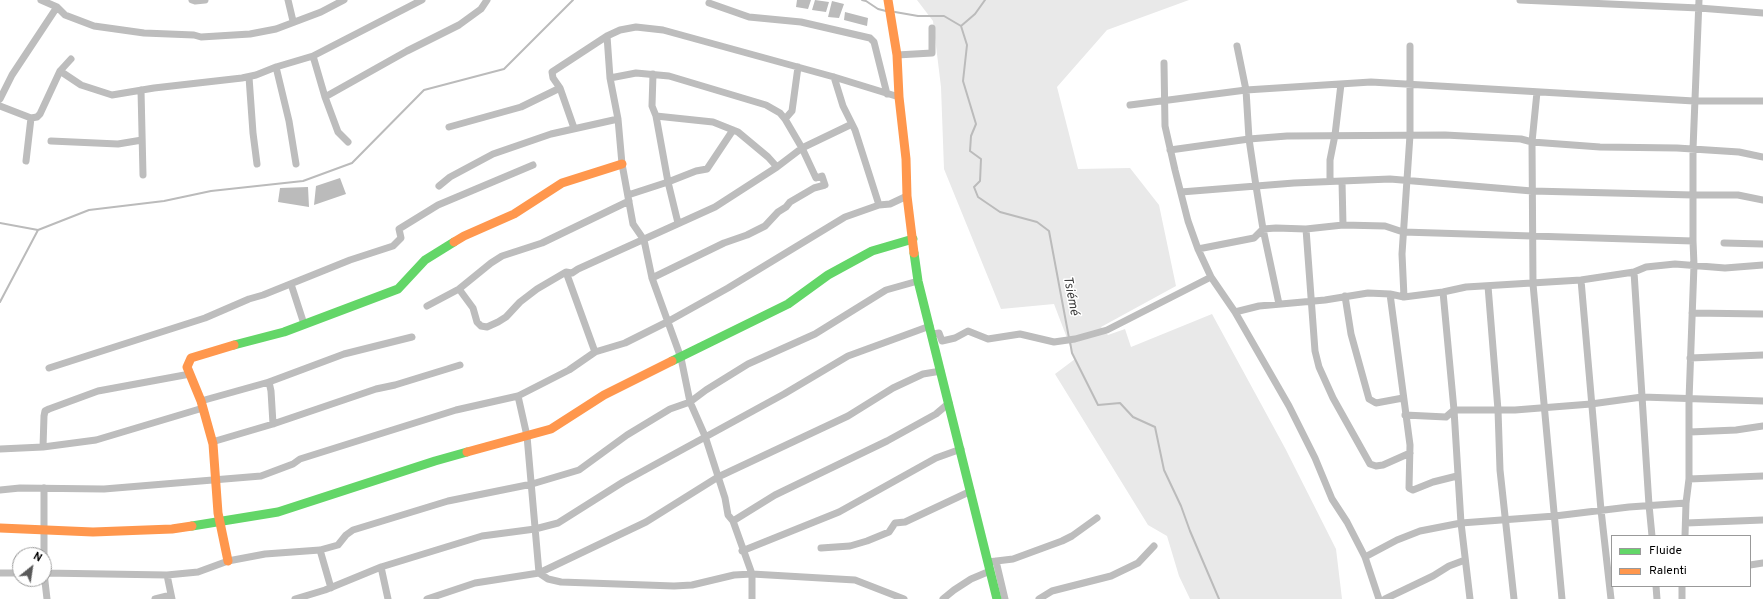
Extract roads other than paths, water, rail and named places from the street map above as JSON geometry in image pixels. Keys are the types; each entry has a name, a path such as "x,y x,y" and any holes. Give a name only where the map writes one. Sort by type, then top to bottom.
{"street":[{"path":"41,0 58,7 65,15 94,26 144,33 194,35 201,37 250,34 276,29 321,12 344,0"},
{"path":"192,0 205,0"},
{"path":"288,0 293,22"},
{"path":"60,71 81,85 112,95 249,76 313,56 422,0"},
{"path":"325,97 407,51 459,25 481,9 488,0"},
{"path":"1520,0 1601,2 1763,12"},
{"path":"1685,535 1686,504 1689,479 1689,400 1694,265 1692,241 1694,101 1699,0"},
{"path":"889,2 897,55 899,97 906,159 907,196 918,281 932,330 971,491 991,565 997,599"},
{"path":"709,3 749,17 801,22 870,38 874,42 887,94"},
{"path":"0,99 12,75 58,7"},
{"path":"574,128 560,88 553,78 552,72 607,36 628,28 652,28 834,77 899,97"},
{"path":"897,55 932,53 932,28"},
{"path":"607,36 610,78 618,119 622,164 633,224 644,240 652,278 681,358 690,402 705,436 725,498 728,515 733,521 742,551 752,574 752,599"},
{"path":"1238,46 1246,90 1249,139 1256,186 1263,229 1279,304"},
{"path":"1404,297 1403,232 1410,135 1410,46"},
{"path":"313,56 325,97 338,132 348,142"},
{"path":"0,106 31,118 37,117 40,114 60,71 71,59"},
{"path":"1164,63 1164,101 1170,150 1188,221 1198,249 1211,277 1235,312 1289,406 1315,458 1332,499 1347,522 1365,557 1379,599"},
{"path":"276,67 289,121 296,164"},
{"path":"785,119 792,111 798,67"},
{"path":"610,78 636,73 669,76 766,105 780,113 785,119 802,148 816,178 822,176 825,184 814,188 790,202 765,226 724,243 652,278"},
{"path":"653,74 652,106 656,116 668,182 678,223"},
{"path":"249,76 257,164"},
{"path":"834,77 840,97 852,124 879,205"},
{"path":"1130,105 1246,90 1370,82 1694,101 1763,101"},
{"path":"1330,181 1330,160 1335,135 1341,84"},
{"path":"449,127 521,107 560,88"},
{"path":"141,90 143,175"},
{"path":"1537,92 1532,142 1533,284 1562,599"},
{"path":"656,116 713,122 738,132 777,167"},
{"path":"26,161 31,118"},
{"path":"438,186 450,177 493,154 574,128 618,119"},
{"path":"459,289 473,308 477,322 481,326 487,327 506,317 520,302 537,289 566,272 572,273 715,207 777,167 802,148 852,124"},
{"path":"427,306 459,289 502,256 542,243 606,211 628,198 696,171 707,169 732,130"},
{"path":"1170,150 1249,139 1335,135 1445,135 1521,139 1532,142 1600,147 1693,149 1739,152 1763,157"},
{"path":"51,141 118,144 142,140"},
{"path":"228,561 219,521 212,442 202,404 187,367 190,358 232,345 284,332 398,288 403,285 421,263 429,256 464,236 514,214 562,183 622,164"},
{"path":"49,368 205,318 249,299 263,295 350,260 393,246 401,238 399,229 438,205 533,165"},
{"path":"1181,192 1330,181 1390,179 1532,191 1738,195 1763,200"},
{"path":"1342,181 1343,225"},
{"path":"0,490 20,488 104,489 215,478 261,476 300,460 456,410 518,396 569,370 595,352 625,343 667,322 728,288 845,216 879,205 890,204 907,196"},
{"path":"1198,249 1254,238 1263,229 1276,228 1306,230 1343,225 1385,226 1403,232 1692,241"},
{"path":"1306,230 1313,337 1319,367 1333,398 1370,464 1376,466 1383,465 1410,453"},
{"path":"0,528 93,532 172,529 278,512 435,461 551,429 604,395 788,304 828,274 872,251 912,239"},
{"path":"1724,243 1763,244"},
{"path":"1235,312 1260,306 1368,293 1390,294 1404,297 1466,288 1581,280 1634,272 1646,267 1675,264 1725,268 1763,265"},
{"path":"566,272 595,352"},
{"path":"1634,272 1648,506 1652,535"},
{"path":"295,599 331,588 381,567 482,536 536,529 558,523 623,482 784,394 848,356 932,330 940,333 942,341 954,338 968,331 982,335 988,339 1020,334 1054,342 1076,339 1107,330 1211,277"},
{"path":"1581,280 1591,404 1611,599"},
{"path":"52,573 167,575 198,572 228,561 265,554 320,550 338,545 346,535 353,530 448,501 532,484 579,470 627,435 670,409 690,402 706,390 748,364 815,334 886,290 918,281"},
{"path":"291,284 304,324"},
{"path":"1488,286 1498,410 1500,470 1514,599"},
{"path":"1443,292 1454,410 1461,523 1470,599"},
{"path":"1390,294 1410,453 1410,490 1457,476"},
{"path":"1345,296 1352,334 1369,399 1376,403 1403,398"},
{"path":"1692,312 1763,314"},
{"path":"0,449 43,447 96,440 269,382 344,354 412,337"},
{"path":"1690,358 1763,355"},
{"path":"212,442 273,424 376,389 395,385 460,365"},
{"path":"427,599 475,583 539,573 646,522 718,476 848,416 893,388 923,374 942,371"},
{"path":"43,447 44,416 45,411 49,408 98,391 190,374"},
{"path":"269,382 273,424"},
{"path":"518,396 527,436 539,573 548,580 561,582 674,586 692,585 734,575 752,574 855,580 904,599"},
{"path":"1405,415 1446,416 1454,410 1545,408 1591,404 1642,397 1689,400 1763,401"},
{"path":"733,521 780,492 887,441 936,414 949,403"},
{"path":"1690,432 1736,430 1763,426"},
{"path":"742,551 839,512 936,458 961,449"},
{"path":"1689,479 1763,476"},
{"path":"44,488 45,547"},
{"path":"821,548 850,546 867,541 889,532 895,523 905,522 971,491"},
{"path":"1365,557 1397,540 1420,532 1461,523 1555,516 1648,506 1686,504"},
{"path":"943,599 991,565 1013,559 1062,541 1072,536 1097,518"},
{"path":"1686,523 1763,520"},
{"path":"1040,599 1052,591 1111,576 1138,563 1154,546"},
{"path":"320,550 331,588"},
{"path":"1384,599 1433,576 1448,566 1465,560"},
{"path":"1751,566 1763,563"},
{"path":"991,565 1005,599"},
{"path":"381,567 388,599"},
{"path":"0,574 12,573"},
{"path":"155,599 171,597 167,575"},
{"path":"46,587 47,599"},
{"path":"1656,587 1657,599"},
{"path":"1682,587 1682,599"}],"waterway":[{"path":"0,302 38,230 89,210 164,201 211,191 303,181 352,163 424,90 504,69 573,0"},
{"path":"862,0 878,9 886,11"},
{"name":"Tsiémé","path":"985,0 975,14 961,26 967,45 963,81 976,124 971,136 970,151 981,159 980,181 974,187 978,197 1000,212 1037,222 1049,231 1069,338"},
{"path":"895,12 918,16 944,16 961,26"},
{"path":"0,223 38,230"},
{"name":"Tsiémé","path":"1070,342 1072,353 1098,405 1120,403 1133,417 1155,427 1164,470 1181,506 1219,599"}]}
